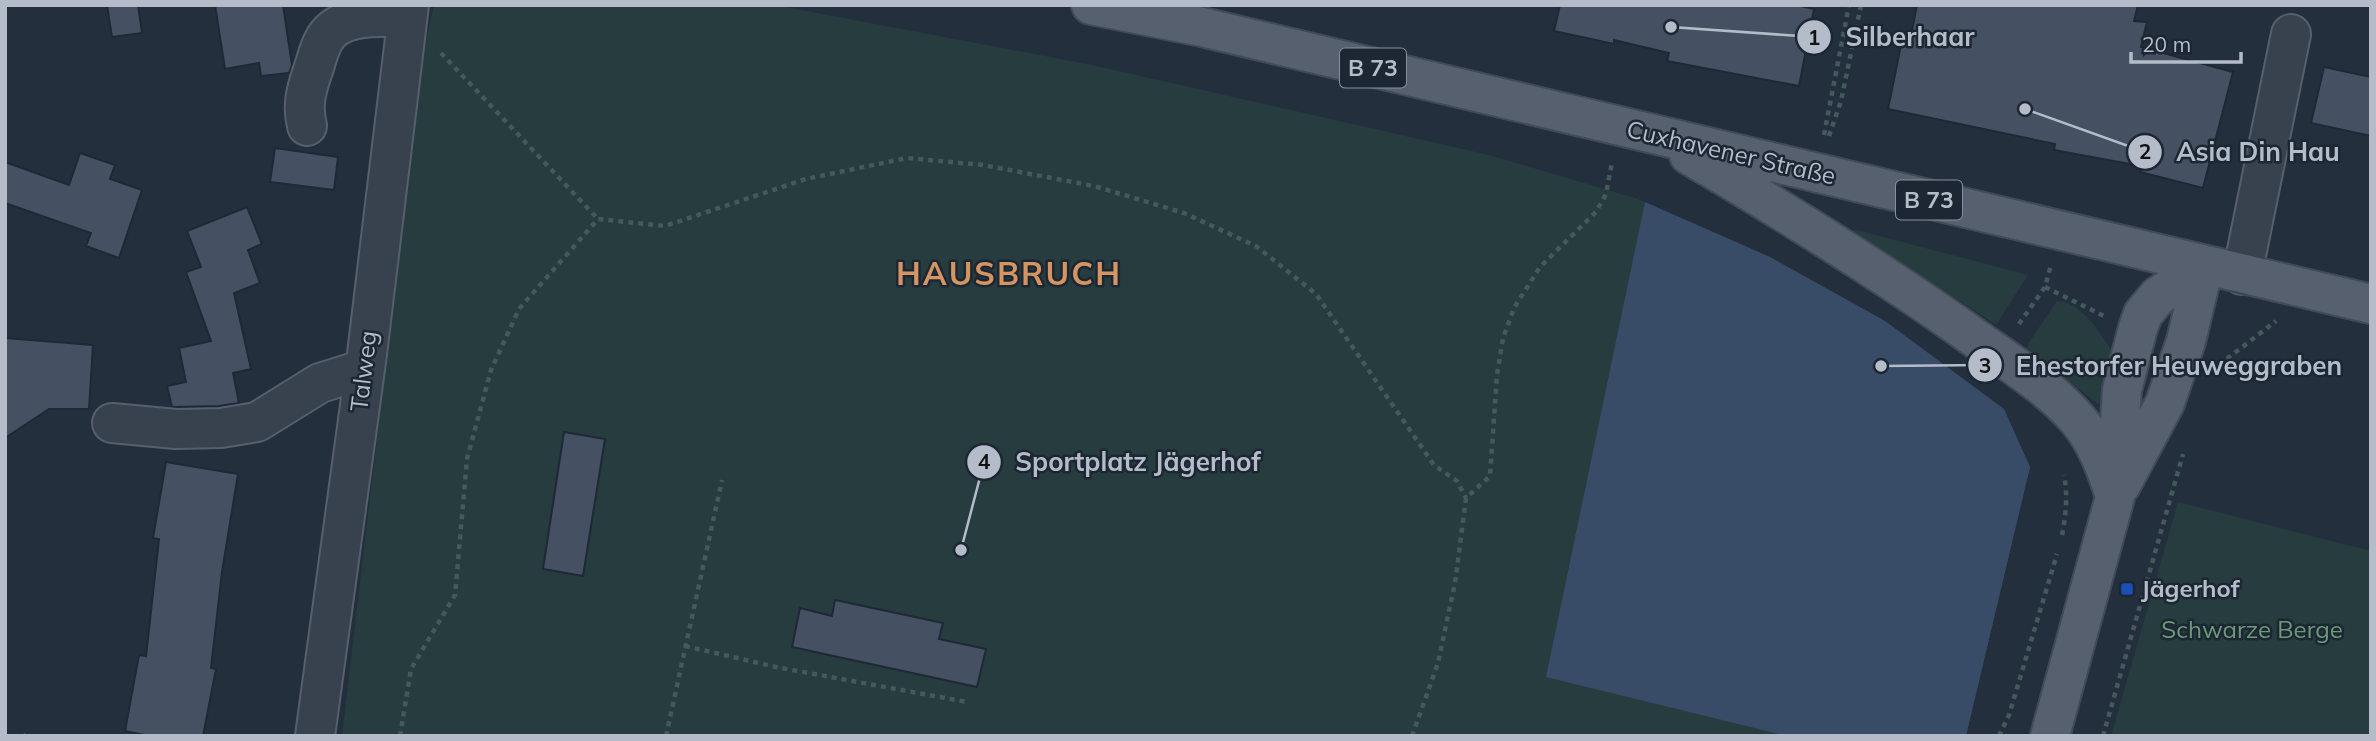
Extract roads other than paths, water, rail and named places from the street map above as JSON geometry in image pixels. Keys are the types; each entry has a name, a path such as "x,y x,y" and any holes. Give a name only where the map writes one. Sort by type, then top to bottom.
{"main road":[{"name":"Cuxhavener Straße","path":"1091,5 1202,27 2371,304"},
{"path":"1637,131 1784,211 1910,291 2057,399 2081,423 2095,445 2107,469 2115,497"},
{"path":"2115,497 2165,403 2186,341 2204,266"},
{"path":"2050,736 2115,497 2122,390 2143,314 2158,296 2204,266"}],"street":[{"path":"307,126 303,111 306,91 323,40 333,29 344,23 408,11"},
{"name":"Talweg","path":"314,736 365,369 408,11"},
{"path":"2242,275 2291,34"},
{"path":"112,423 176,429 221,428 257,422 320,383 365,369"}],"water":[{"path":"1645,202 1770,257 1885,321 2004,409 2030,467 1966,736 1787,736 1546,677"}],"place":[{"name":"Silberhaar","path":"1671,27"},
{"name":"Asia Din Hau","path":"2025,109"},
{"name":"Ehestorfer Heuweggraben","path":"1881,366"},
{"name":"Sportplatz Jägerhof","path":"961,550"},
{"name":"Jägerhof","path":"2127,589"}],"district":[{"name":"HAUSBRUCH","path":"1009,274"}],"park label":[{"name":"Schwarze Berge","path":"2252,630"}]}
